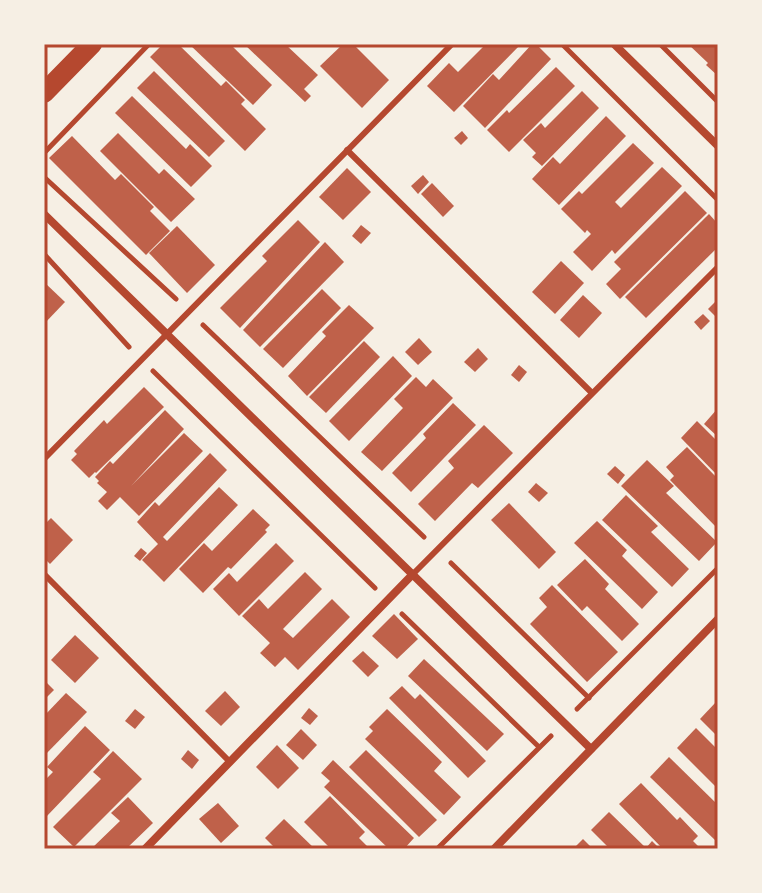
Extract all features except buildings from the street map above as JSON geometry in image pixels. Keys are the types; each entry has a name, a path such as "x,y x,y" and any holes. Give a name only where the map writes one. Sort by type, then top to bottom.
{"main road":[{"path":"44,93 92,44"}],"street":[{"path":"614,44 718,146"},
{"path":"44,214 591,749"},
{"path":"145,849 413,574"},
{"path":"494,849 718,619"}],"lane":[{"path":"44,459 452,44"},
{"path":"347,150 592,393"},
{"path":"413,574 718,267"},
{"path":"44,574 230,762"}],"path":[{"path":"44,153 149,44"},
{"path":"562,44 718,200"},
{"path":"660,44 718,102"},
{"path":"44,177 189,311 589,698"},
{"path":"44,254 141,360 539,747"}]}
